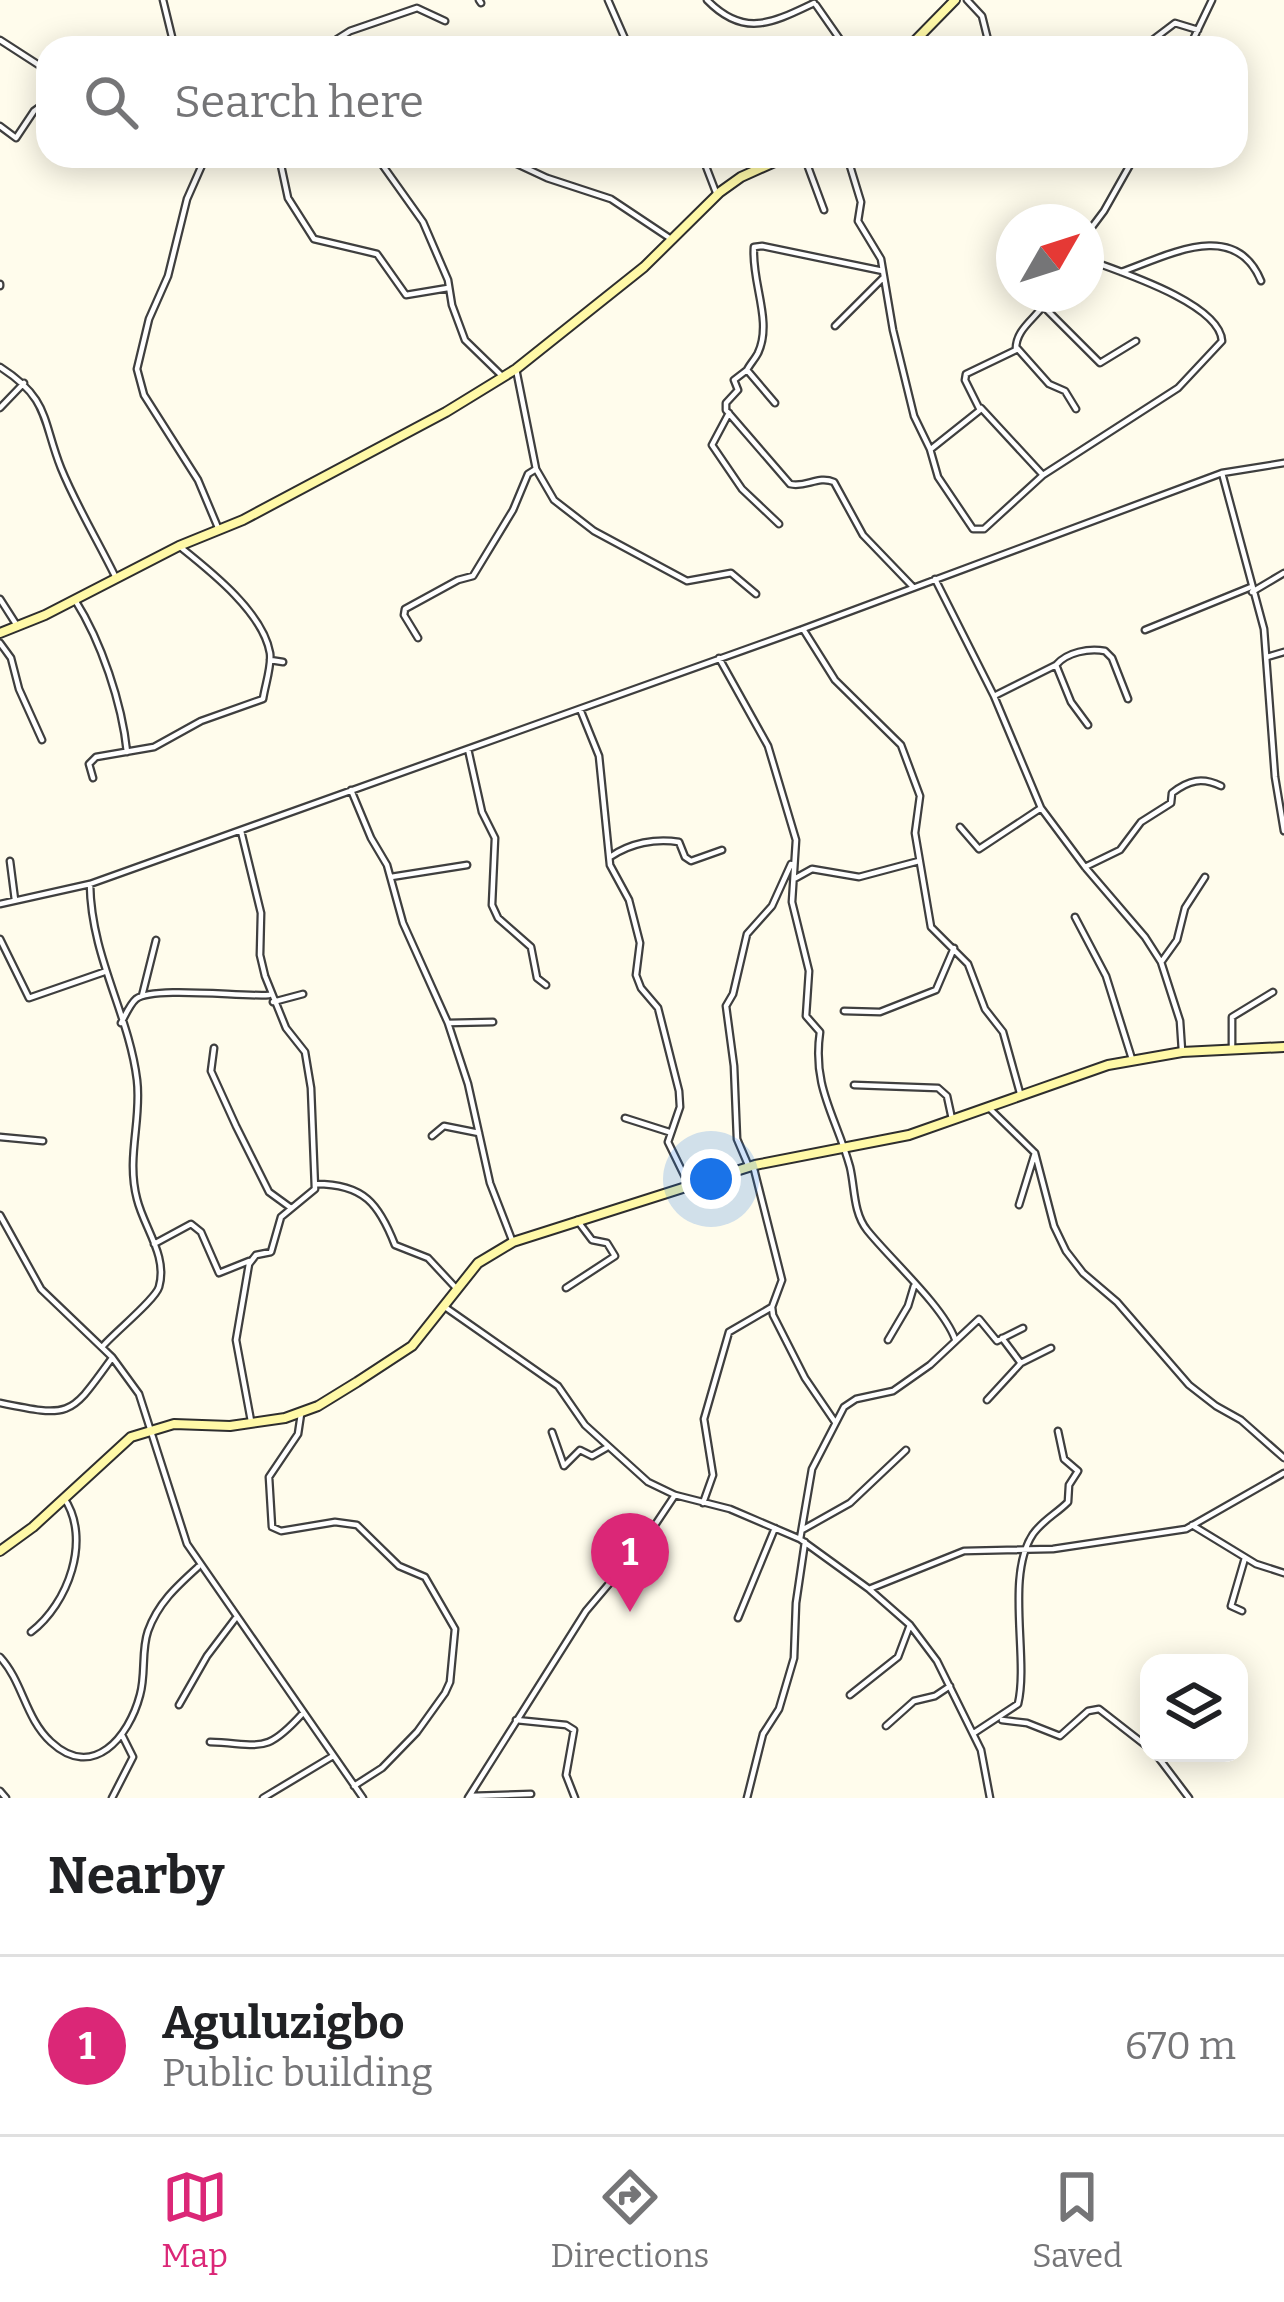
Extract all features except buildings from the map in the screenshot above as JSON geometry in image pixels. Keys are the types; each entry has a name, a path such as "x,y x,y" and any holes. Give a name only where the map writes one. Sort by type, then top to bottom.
{"main road":[{"path":"920,36 955,0"},
{"path":"0,633 219,530 446,412 516,369 608,298 717,195 761,168"},
{"path":"0,1551 131,1437 150,1429 193,1423 252,1425 301,1414 398,1357 478,1263 513,1242 751,1166 909,1135 1132,1059 1284,1046"}],"street":[{"path":"163,0 171,36"},
{"path":"608,0 624,36"},
{"path":"707,0 734,22 754,26 814,1 839,36"},
{"path":"967,0 982,16 987,36"},
{"path":"1195,36 1211,0"},
{"path":"342,36 417,8 445,20"},
{"path":"1157,36 1172,24 1198,30"},
{"path":"0,40 36,63"},
{"path":"0,127 16,138 36,110"},
{"path":"201,168 186,204 168,276 148,319 136,369 144,395 198,480 219,530"},
{"path":"282,168 288,198 314,239 377,254 406,296 450,287"},
{"path":"385,168 423,222 450,287 465,340 503,377"},
{"path":"526,168 611,199 672,240"},
{"path":"707,168 717,195"},
{"path":"808,168 824,210"},
{"path":"851,168 861,202 858,221 874,245 884,274 914,416 946,491 978,531 1043,475 1178,388 1222,341 1222,332 1201,312 1104,266"},
{"path":"1104,212 1128,168"},
{"path":"884,274 756,246 755,280 764,320 760,350 734,380 738,388 725,404 790,484 820,479 834,482 863,535 914,587"},
{"path":"1121,272 1178,249 1226,247 1240,253 1261,281"},
{"path":"835,326 884,274"},
{"path":"1039,312 1018,333 1017,349 1049,384 1065,392 1076,409"},
{"path":"1049,312 1100,363 1136,341"},
{"path":"1017,349 965,376 981,408 1043,475"},
{"path":"0,367 24,383 47,420 62,471 116,578"},
{"path":"516,369 536,469 554,500 594,532 687,581 731,573 756,594"},
{"path":"747,370 775,403"},
{"path":"0,408 24,383"},
{"path":"930,449 981,408"},
{"path":"729,413 712,445 742,489 778,524"},
{"path":"0,904 90,884 241,831 1222,473 1284,463"},
{"path":"418,638 405,609 473,576 513,511 527,474 536,469"},
{"path":"1222,473 1268,657 1275,777 1284,831"},
{"path":"93,778 92,760 154,747 201,721 262,702 270,660 265,640 214,573 179,546"},
{"path":"1145,630 1284,573"},
{"path":"935,580 994,696 1041,808 1161,962 1180,1021 1182,1052"},
{"path":"0,598 18,626"},
{"path":"75,600 94,634 123,713 127,752"},
{"path":"802,629 835,680 902,745 920,796 915,833 931,927 968,964 985,1009 1003,1032 1021,1096"},
{"path":"0,643 11,658 42,740"},
{"path":"994,696 1065,656 1105,651 1128,699"},
{"path":"1268,657 1284,652"},
{"path":"719,658 769,746 796,840 795,920 810,981 806,1016 820,1032 815,1053 823,1096 843,1148 861,1221 955,1339"},
{"path":"270,660 283,662"},
{"path":"1056,665 1071,702 1088,725"},
{"path":"580,709 599,756 614,874 629,900 640,943 637,981 658,1008 679,1090 680,1107 669,1132 672,1152 689,1185"},
{"path":"468,749 482,812 495,838 492,905 498,918 530,947 537,978 546,986"},
{"path":"1085,867 1120,850 1141,822 1172,803 1172,793 1181,786 1199,780 1221,786"},
{"path":"351,790 448,1023 490,1183 513,1242"},
{"path":"960,827 979,849 1041,808"},
{"path":"154,1244 191,1224 201,1232 219,1273 271,1252 281,1217 312,1193 316,1184 307,1056 271,998 260,956 260,905 241,831"},
{"path":"610,856 636,844 671,840 679,842 691,861 722,850"},
{"path":"704,1503 713,1475 704,1419 729,1332 772,1307 782,1287 751,1166 737,1139 726,1006 747,934 772,907 794,859"},
{"path":"10,861 15,900"},
{"path":"794,879 812,869 859,877 921,861"},
{"path":"391,877 467,865"},
{"path":"1161,962 1177,940 1185,908 1205,877"},
{"path":"90,884 104,972 137,1078 131,1142 136,1198 161,1267 158,1292 102,1347"},
{"path":"1075,917 1106,976 1132,1059"},
{"path":"0,940 29,998 104,972"},
{"path":"142,997 156,940"},
{"path":"844,1011 880,1012 936,989 954,948"},
{"path":"1232,1049 1232,1017 1273,992"},
{"path":"121,1023 142,997 302,994"},
{"path":"448,1023 493,1022"},
{"path":"214,1048 211,1071 236,1126 269,1192 290,1208"},
{"path":"854,1085 938,1088 951,1106 952,1120"},
{"path":"988,1107 1035,1153 1054,1226 1083,1273 1117,1302 1189,1385 1241,1420 1284,1458"},
{"path":"625,1118 669,1132"},
{"path":"432,1136 444,1126 479,1133"},
{"path":"0,1137 43,1141"},
{"path":"1019,1204 1035,1153"},
{"path":"316,1184 372,1201 385,1217 394,1244 428,1258 458,1291"},
{"path":"0,1215 41,1289 112,1357 139,1394 175,1512 200,1565 363,1798"},
{"path":"566,1288 614,1256 607,1243 592,1240 577,1220"},
{"path":"251,1260 236,1340 252,1425"},
{"path":"888,1340 914,1286"},
{"path":"445,1307 558,1386 576,1415 632,1471 675,1495 802,1537 869,1588 910,1625 950,1686 974,1733 990,1798"},
{"path":"772,1307 805,1378 835,1422"},
{"path":"747,1798 764,1734 779,1709 794,1658 812,1469 835,1422 849,1403 893,1391 919,1374 979,1319 997,1341 1023,1328"},
{"path":"1002,1338 1022,1363"},
{"path":"987,1400 1022,1363 1051,1348"},
{"path":"0,1403 65,1411 77,1404 112,1357"},
{"path":"301,1414 298,1434 268,1477 272,1527 281,1532 335,1522 357,1525 399,1566 423,1575 455,1629 445,1693 382,1768 354,1786"},
{"path":"974,1733 1018,1705 1018,1630 1026,1550 1042,1523 1068,1502 1078,1471 1064,1459 1058,1431"},
{"path":"552,1432 564,1466 580,1450 592,1456 607,1447"},
{"path":"802,1537 850,1503 906,1450"},
{"path":"869,1588 964,1551 1088,1545 1192,1526 1284,1473"},
{"path":"468,1797 586,1612 641,1546 675,1495"},
{"path":"31,1632 53,1612 66,1587 78,1522 64,1498"},
{"path":"1192,1526 1245,1558 1284,1574"},
{"path":"738,1618 775,1528"},
{"path":"1242,1611 1231,1606 1245,1558"},
{"path":"0,1657 15,1676 37,1727 63,1753 89,1760 110,1750 122,1735 141,1693 149,1626 168,1594 200,1565"},
{"path":"179,1705 235,1619"},
{"path":"850,1695 898,1657 910,1625"},
{"path":"886,1726 914,1701 950,1686"},
{"path":"996,1720 1027,1724 1060,1736 1088,1711 1099,1709 1140,1741"},
{"path":"210,1742 273,1743 303,1713"},
{"path":"516,1720 574,1730 566,1775 575,1798"},
{"path":"112,1798 133,1757 122,1735"},
{"path":"263,1798 333,1756"},
{"path":"1161,1762 1189,1798"},
{"path":"0,1791 6,1798"},
{"path":"468,1797 531,1794"}],"place":[{"name":"Aguluzigbo","path":"630,1612"}]}
